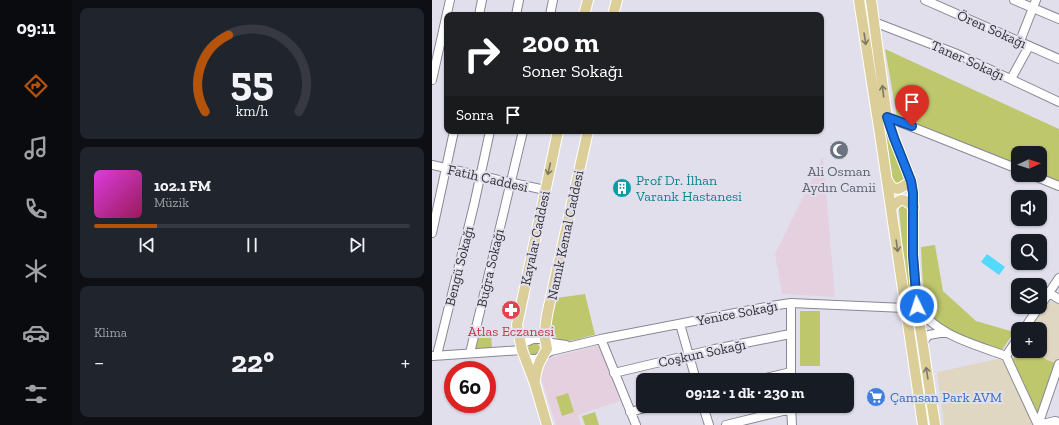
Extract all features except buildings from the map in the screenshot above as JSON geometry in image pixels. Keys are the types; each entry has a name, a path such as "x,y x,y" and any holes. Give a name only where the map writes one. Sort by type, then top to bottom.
{"main road":[{"path":"585,12 588,0"},
{"path":"615,12 617,0"},
{"path":"859,0 923,425"},
{"path":"871,0 887,117 911,181 914,207 913,255 917,306 935,425"},
{"name":"Kayalar Caddesi","path":"535,384 523,351 517,325 544,190 557,134"},
{"name":"Namık Kemal Caddesi","path":"545,339 548,309 587,134"},
{"path":"887,180 890,186 897,189 900,189 911,181"},
{"path":"891,208 902,200 906,200 914,207"},
{"path":"545,339 547,349 539,362 535,384 547,425"}],"street":[{"path":"447,12 450,0"},
{"path":"480,12 482,0"},
{"path":"517,12 519,0"},
{"path":"551,12 553,0"},
{"name":"Ören Sokağı","path":"925,0 1059,59"},
{"path":"1014,0 1059,19"},
{"path":"1020,41 1036,0"},
{"name":"Taner Sokağı","path":"874,22 957,54 1059,102"},
{"path":"432,80 444,27"},
{"path":"1011,79 1029,46"},
{"path":"887,117 1011,166"},
{"path":"432,233 453,134"},
{"name":"Bengü Sokağı","path":"434,356 489,134"},
{"name":"Buğra Sokağı","path":"470,353 522,134"},
{"name":"Fatih Caddesi","path":"432,166 544,190"},
{"path":"1047,181 1059,186"},
{"path":"1047,296 1059,278"},
{"path":"1049,293 1059,299"},
{"path":"791,303 791,373"},
{"name":"Yenice Sokağı","path":"543,355 551,351 601,339 791,303 905,308"},
{"path":"917,306 929,321 948,333 1006,356 1038,425"},
{"path":"680,324 694,373"},
{"path":"923,346 925,339 929,335 948,333"},
{"name":"Coşkun Sokağı","path":"614,373 689,355 790,334"},
{"path":"523,351 533,339 545,339 552,343 570,346"},
{"path":"601,339 636,425"},
{"path":"1006,356 1011,348"},
{"path":"434,356 523,351 532,359 543,355"},
{"path":"1038,425 1058,369"},
{"path":"630,412 636,410"},
{"path":"705,413 709,425"},
{"path":"726,425 769,413"},
{"path":"791,413 792,425"},
{"path":"1038,425 1055,421 1059,422"}],"shaded area":[{"path":"823,156 835,297 782,294 775,254"},
{"path":"1049,301 1059,304 1059,358 1057,364 1044,358 1047,358 1047,322 1034,322 1040,314 1047,314 1047,304"},
{"path":"600,345 620,401 578,415 581,425 556,425 541,378 542,368 550,358"},
{"path":"998,359 1004,361 1033,425 944,425 937,372"}],"green space":[{"path":"865,0 868,0 905,178 904,182 898,185 893,182"},
{"path":"885,49 1059,129 1059,182 1047,177 1047,146 1011,146 1011,163 897,117"},
{"path":"901,204 908,207 909,267 916,320 912,320 903,252 899,209"},
{"path":"935,245 943,291 976,321 1011,331 1011,336 1002,350 953,331 936,320 931,314 924,292 921,247"},
{"path":"585,294 595,335 567,341 558,339 552,330 552,317 556,298"},
{"path":"800,311 820,311 820,366 800,366"},
{"path":"491,331 492,349 475,350 476,333"},
{"path":"915,333 918,333 932,425 928,425"},
{"path":"534,343 538,345 540,349 538,353 534,355 530,353 528,349 530,345"},
{"path":"1014,358 1044,358 1057,364 1038,420 1012,363"},
{"path":"568,393 574,412 562,416 556,397"},
{"path":"595,412 599,425 585,425 582,416"}],"water":[{"path":"987,254 1005,267 999,275 981,262"}],"place":[{"name":"Ali Osman Aydın Camii","path":"839,150"},
{"name":"Prof Dr. İlhan Varank Hastanesi","path":"622,188"},
{"name":"Atlas Eczanesi","path":"511,310"},
{"name":"Çamsan Park AVM","path":"876,397"}],"route":[{"path":"912,126 887,117 911,181 913,193 913,255 917,306"}]}
